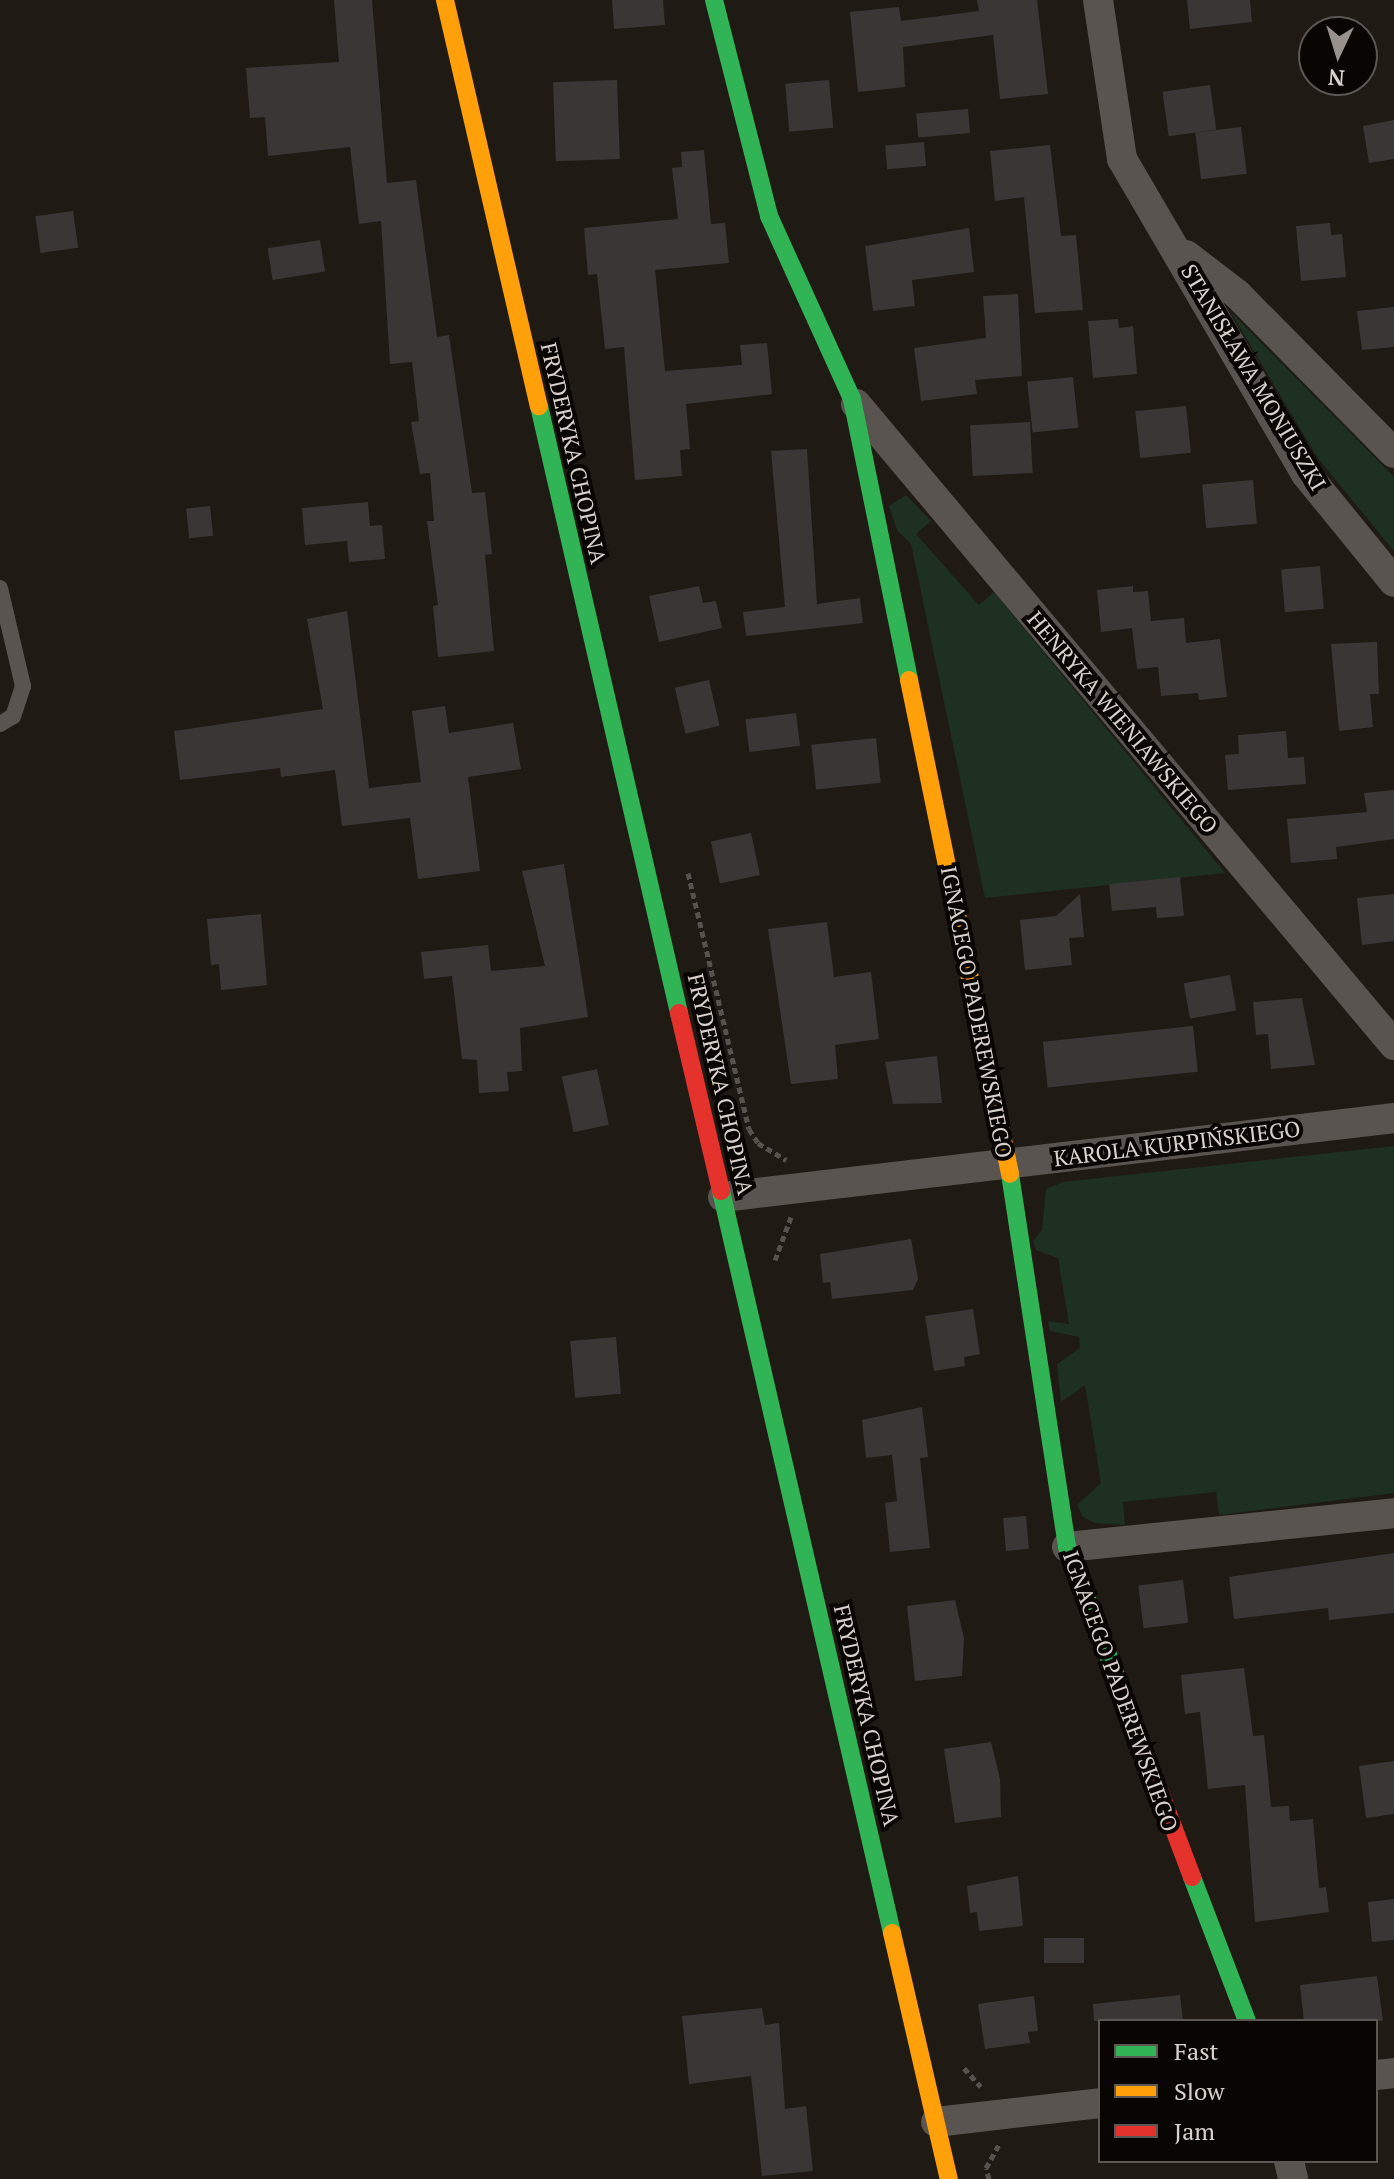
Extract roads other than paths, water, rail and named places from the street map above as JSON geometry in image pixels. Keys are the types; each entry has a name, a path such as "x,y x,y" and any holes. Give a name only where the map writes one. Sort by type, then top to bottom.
{"street":[{"name":"FRYDERYKA CHOPINA","path":"445,0 949,2179"},
{"name":"IGNACEGO PADEREWSKIEGO","path":"714,0 769,216 852,399 1008,1163 1067,1547 1246,2019"},
{"name":"STANISŁAWA MONIUSZKI","path":"1098,0 1122,159 1306,474 1394,582"},
{"name":"STANISŁAWA MONIUSZKI","path":"1175,246 1237,294 1394,453"},
{"name":"HENRYKA WIENIAWSKIEGO","path":"852,399 1394,1045"},
{"name":"KAROLA KURPIŃSKIEGO","path":"723,1197 1394,1118"},
{"path":"1067,1547 1394,1513"},
{"path":"936,2122 1098,2103"}],"lane":[{"path":"0,588 23,686 13,716 0,724"}]}
